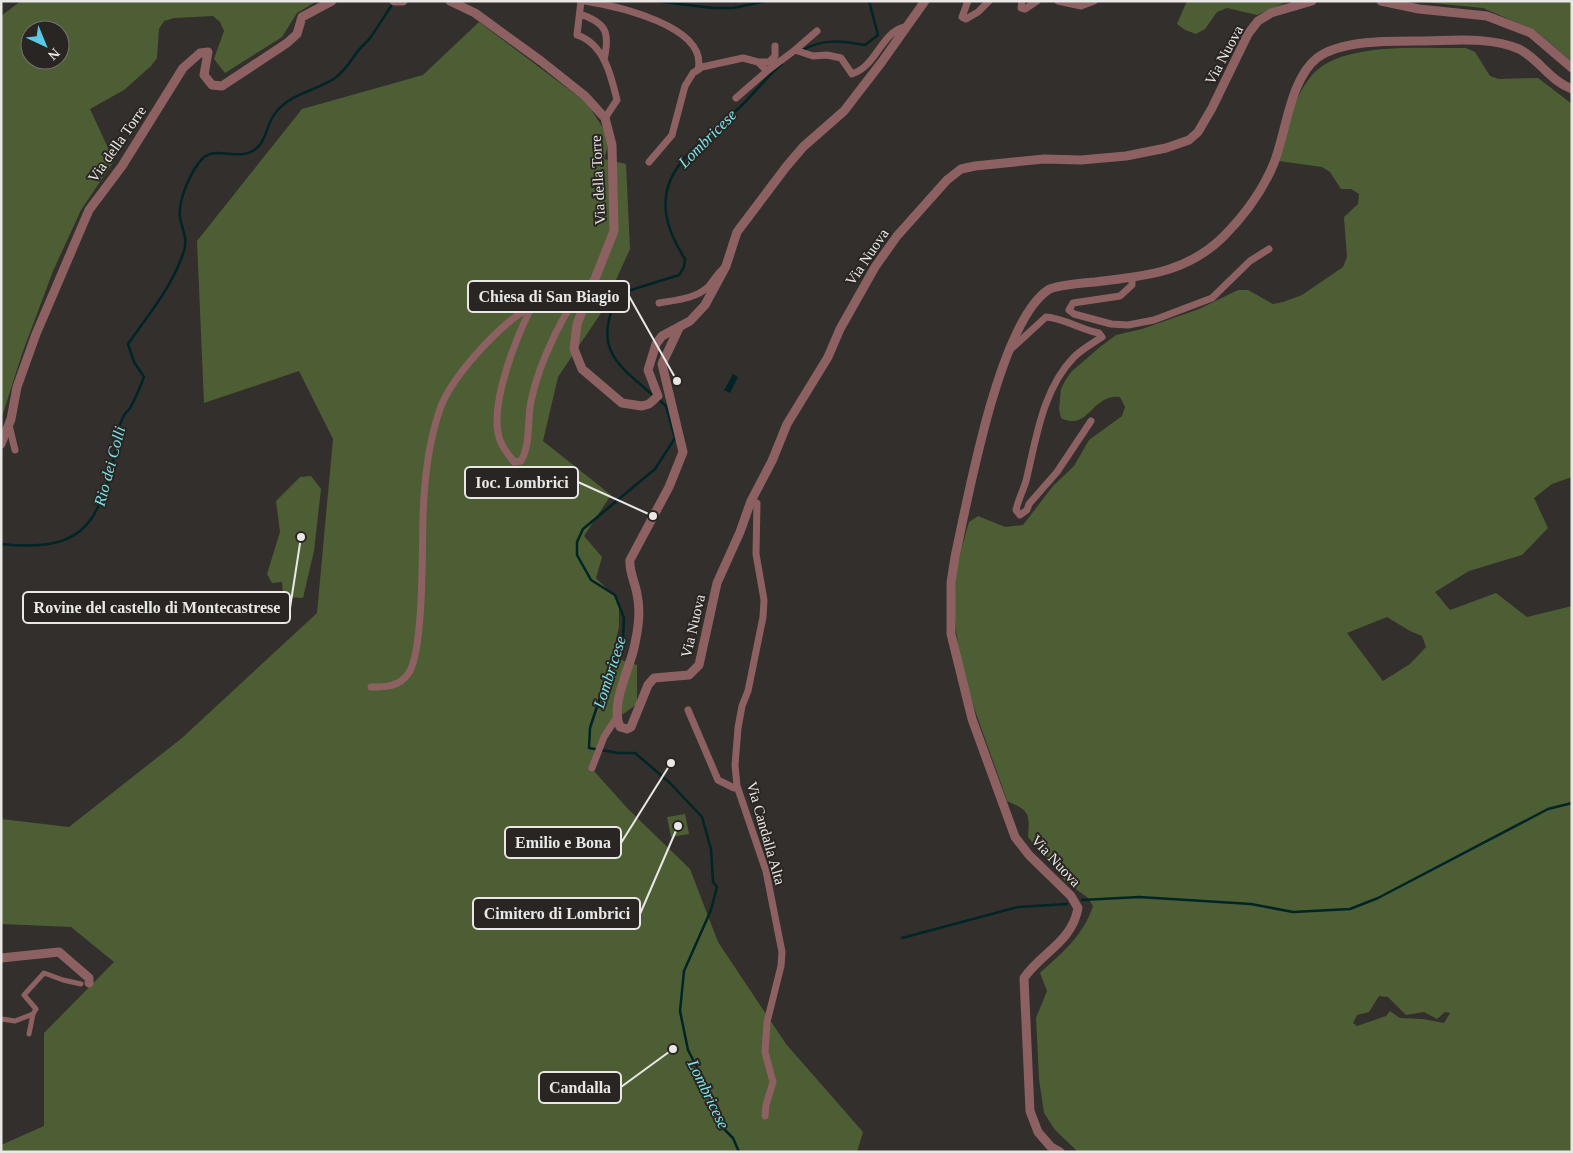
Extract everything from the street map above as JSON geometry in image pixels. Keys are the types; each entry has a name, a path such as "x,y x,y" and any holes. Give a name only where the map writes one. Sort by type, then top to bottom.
{"street":[{"name":"Via della Torre","path":"1,444 9,425 17,387 36,334 89,210 129,156 184,68 200,53 208,52 204,75 212,85 222,86 287,44 297,34 302,17 332,1"},
{"name":"Via della Torre","path":"450,1 474,13 541,61 585,96 606,118 612,145 614,232 577,324 574,349 582,369 622,403 634,407 649,404 658,396 648,370 652,351 662,336 680,326"},
{"path":"581,1 577,35 588,39 604,60 618,100 606,118"},
{"path":"585,1 667,24 683,34 698,53 700,62 698,70 685,86 672,135 649,162"},
{"path":"592,768 604,737 617,717 621,689 634,649 639,616 638,596 631,572 630,560 669,487 683,452 662,364 680,326 690,321 705,305 726,266 737,232 786,166 844,111 925,1"},
{"path":"968,1 962,16 966,19 978,12 989,1"},
{"path":"1022,1 1021,8 1025,9 1037,1"},
{"path":"1058,1 1080,6 1094,1"},
{"name":"Via Nuova","path":"617,717 620,727 627,729 634,722 648,685 654,678 689,675 699,665 717,584 740,532 751,501 772,461 787,424 828,357 858,294 897,236 947,180 961,169 975,166 1044,159 1081,160 1126,156 1166,148 1189,140 1198,132 1212,108 1248,34 1258,21 1272,13 1312,1"},
{"path":"1381,1 1419,9 1487,16 1531,33 1572,68"},
{"path":"580,14 594,19 604,27 607,38 604,60"},
{"path":"795,50 812,56 827,55 841,58 852,74 863,71 894,29 905,26"},
{"path":"736,98 817,31"},
{"name":"Via Nuova","path":"1060,1152 1051,1146 1038,1132 1030,1110 1024,978 1030,969 1060,944 1076,922 1078,908 1071,896 1029,855 1016,837 972,719 951,634 951,583 955,558 987,424 1006,355 1028,310 1049,289 1150,276 1186,263 1222,238 1260,192 1274,162 1300,80 1315,59 1330,51 1343,46 1403,41 1500,43 1519,49 1531,57 1551,76 1572,89"},
{"path":"698,70 743,58 758,62 769,62 775,56 775,46"},
{"path":"758,62 767,71"},
{"path":"1132,278 1132,285 1120,296 1072,303 1070,310 1074,314 1111,324 1128,325 1154,320 1212,298 1250,262 1269,249"},
{"path":"659,303 685,299 697,294 709,286 718,273 726,266"},
{"path":"371,687 396,685 409,674 413,661 418,637 423,566 423,515 430,446 439,411 450,387 496,335 516,316 526,310 529,312 504,379 497,414 498,432 505,450 514,462 521,461 526,445 531,402 554,335 585,286 594,280"},
{"path":"1006,355 1025,334 1046,318 1057,318 1083,330 1099,333 1102,337 1074,357 1051,394 1036,432 1025,484 1018,501 1016,510 1020,515 1027,510 1029,504 1057,472 1091,421"},
{"path":"9,425 15,450"},
{"name":"Via Candalla Alta","path":"751,501 757,503 756,554 764,600 764,617 748,691 742,706 734,765 738,786 766,871 782,952 781,966 766,1022 765,1052 773,1082 766,1105 765,1116"},
{"path":"688,710 718,780 734,788 738,786"},
{"path":"1,958 60,952 89,978 85,983 63,980 44,973 24,995 36,1009 29,1034"},
{"path":"1,1019 15,1021 34,1014"}],"green space":[{"path":"21,1 317,1 297,13 282,37 225,73 214,59 224,31 220,22 213,16 174,18 164,21 159,29 157,58 151,66 124,90 90,109 114,161 81,210 53,271 22,354 1,420 1,16"},
{"path":"1187,1 1289,1 1257,15 1227,8 1217,12 1205,29 1196,34 1185,30 1177,24"},
{"path":"1413,1 1572,1 1572,62 1536,31 1483,8"},
{"path":"479,22 587,103 610,139 604,159 626,164 630,249 601,313 558,377 543,441 611,495 584,536 602,557 596,578 619,601 619,627 612,657 637,665 637,704 608,725 594,771 628,809 690,869 718,942 786,1044 863,1132 857,1152 1,1152 1,1145 44,1126 44,1033 114,962 71,927 1,924 1,819 69,827 182,738 317,613 333,439 299,371 204,403 197,241 302,109 423,75"},
{"path":"1405,48 1466,48 1475,52 1490,76 1499,79 1538,78 1572,104 1572,477 1552,484 1534,498 1548,528 1522,555 1469,571 1435,592 1450,610 1496,593 1527,617 1572,606 1572,1152 1077,1151 1055,1130 1044,1113 1039,1079 1036,1018 1047,991 1040,973 1078,935 1089,917 1093,906 1088,898 1065,881 1028,837 1028,817 1024,810 1007,801 971,697 963,670 955,616 957,572 969,522 978,516 1005,527 1023,525 1053,486 1074,466 1089,440 1122,416 1125,407 1120,397 1102,401 1078,420 1070,421 1061,418 1059,409 1061,389 1071,372 1116,335 1142,329 1199,309 1238,290 1248,290 1273,304 1283,302 1302,295 1343,267 1347,257 1344,217 1358,204 1359,194 1351,189 1341,189 1330,172 1322,167 1279,161 1293,108 1309,79 1322,67 1339,58 1359,52","holes":["1387,617 1422,636 1426,647 1410,664 1383,681 1347,633","1379,996 1388,997 1406,1015 1424,1012 1437,1019 1445,1012 1450,1013 1444,1023 1423,1019 1400,1018 1390,1011 1386,1016 1357,1026 1353,1023 1357,1015 1369,1012"]},
{"path":"311,476 321,489 314,551 303,598 287,597 283,595 282,582 272,583 267,574 280,532 276,501 300,477"},
{"path":"685,814 689,834 671,837 667,817"}],"water":[{"path":"733,374 738,377 730,393 724,390"}],"waterway":[{"name":"Rio dei Colli","path":"655,1 713,8 733,8 766,1"},
{"name":"Lombricese","path":"801,51 825,42 865,45 878,35 869,1"},
{"name":"Rio dei Colli","path":"1,544 27,546 49,544 66,539 80,531 91,519 100,503 114,458 121,422 130,408 144,377 134,362 128,344 166,290 185,249 185,239 180,217 181,202 186,186 198,163 203,158 214,153 242,154 258,147 276,112 289,100 328,82 342,72 370,38 393,3"},
{"name":"Lombricese","path":"654,396 619,364 608,342 611,313 618,294 679,275 684,267 685,259 671,233 666,210 667,190 674,173 701,140 739,108 782,64"},
{"name":"Lombricese","path":"659,400 666,406 675,438 655,469 583,529 577,542 577,555 591,580 615,595 624,618 623,640 603,688 590,728 589,748 618,753 635,753 670,783 702,817 711,849 713,882 717,887 711,910 684,971 680,1011 688,1050 718,1108 723,1128 733,1138 739,1152"},
{"path":"1082,900 1139,897 1251,904 1293,912 1350,909 1378,898 1548,809 1572,803"},
{"path":"902,938 1018,907 1067,904"}],"place":[{"name":"Chiesa di San Biagio","path":"677,381"},
{"name":"Ioc. Lombrici","path":"653,516"},
{"name":"Rovine del castello di Montecastrese","path":"301,537"},
{"name":"Emilio e Bona","path":"671,763"},
{"name":"Cimitero di Lombrici","path":"678,826"},
{"name":"Candalla","path":"673,1049"}]}
